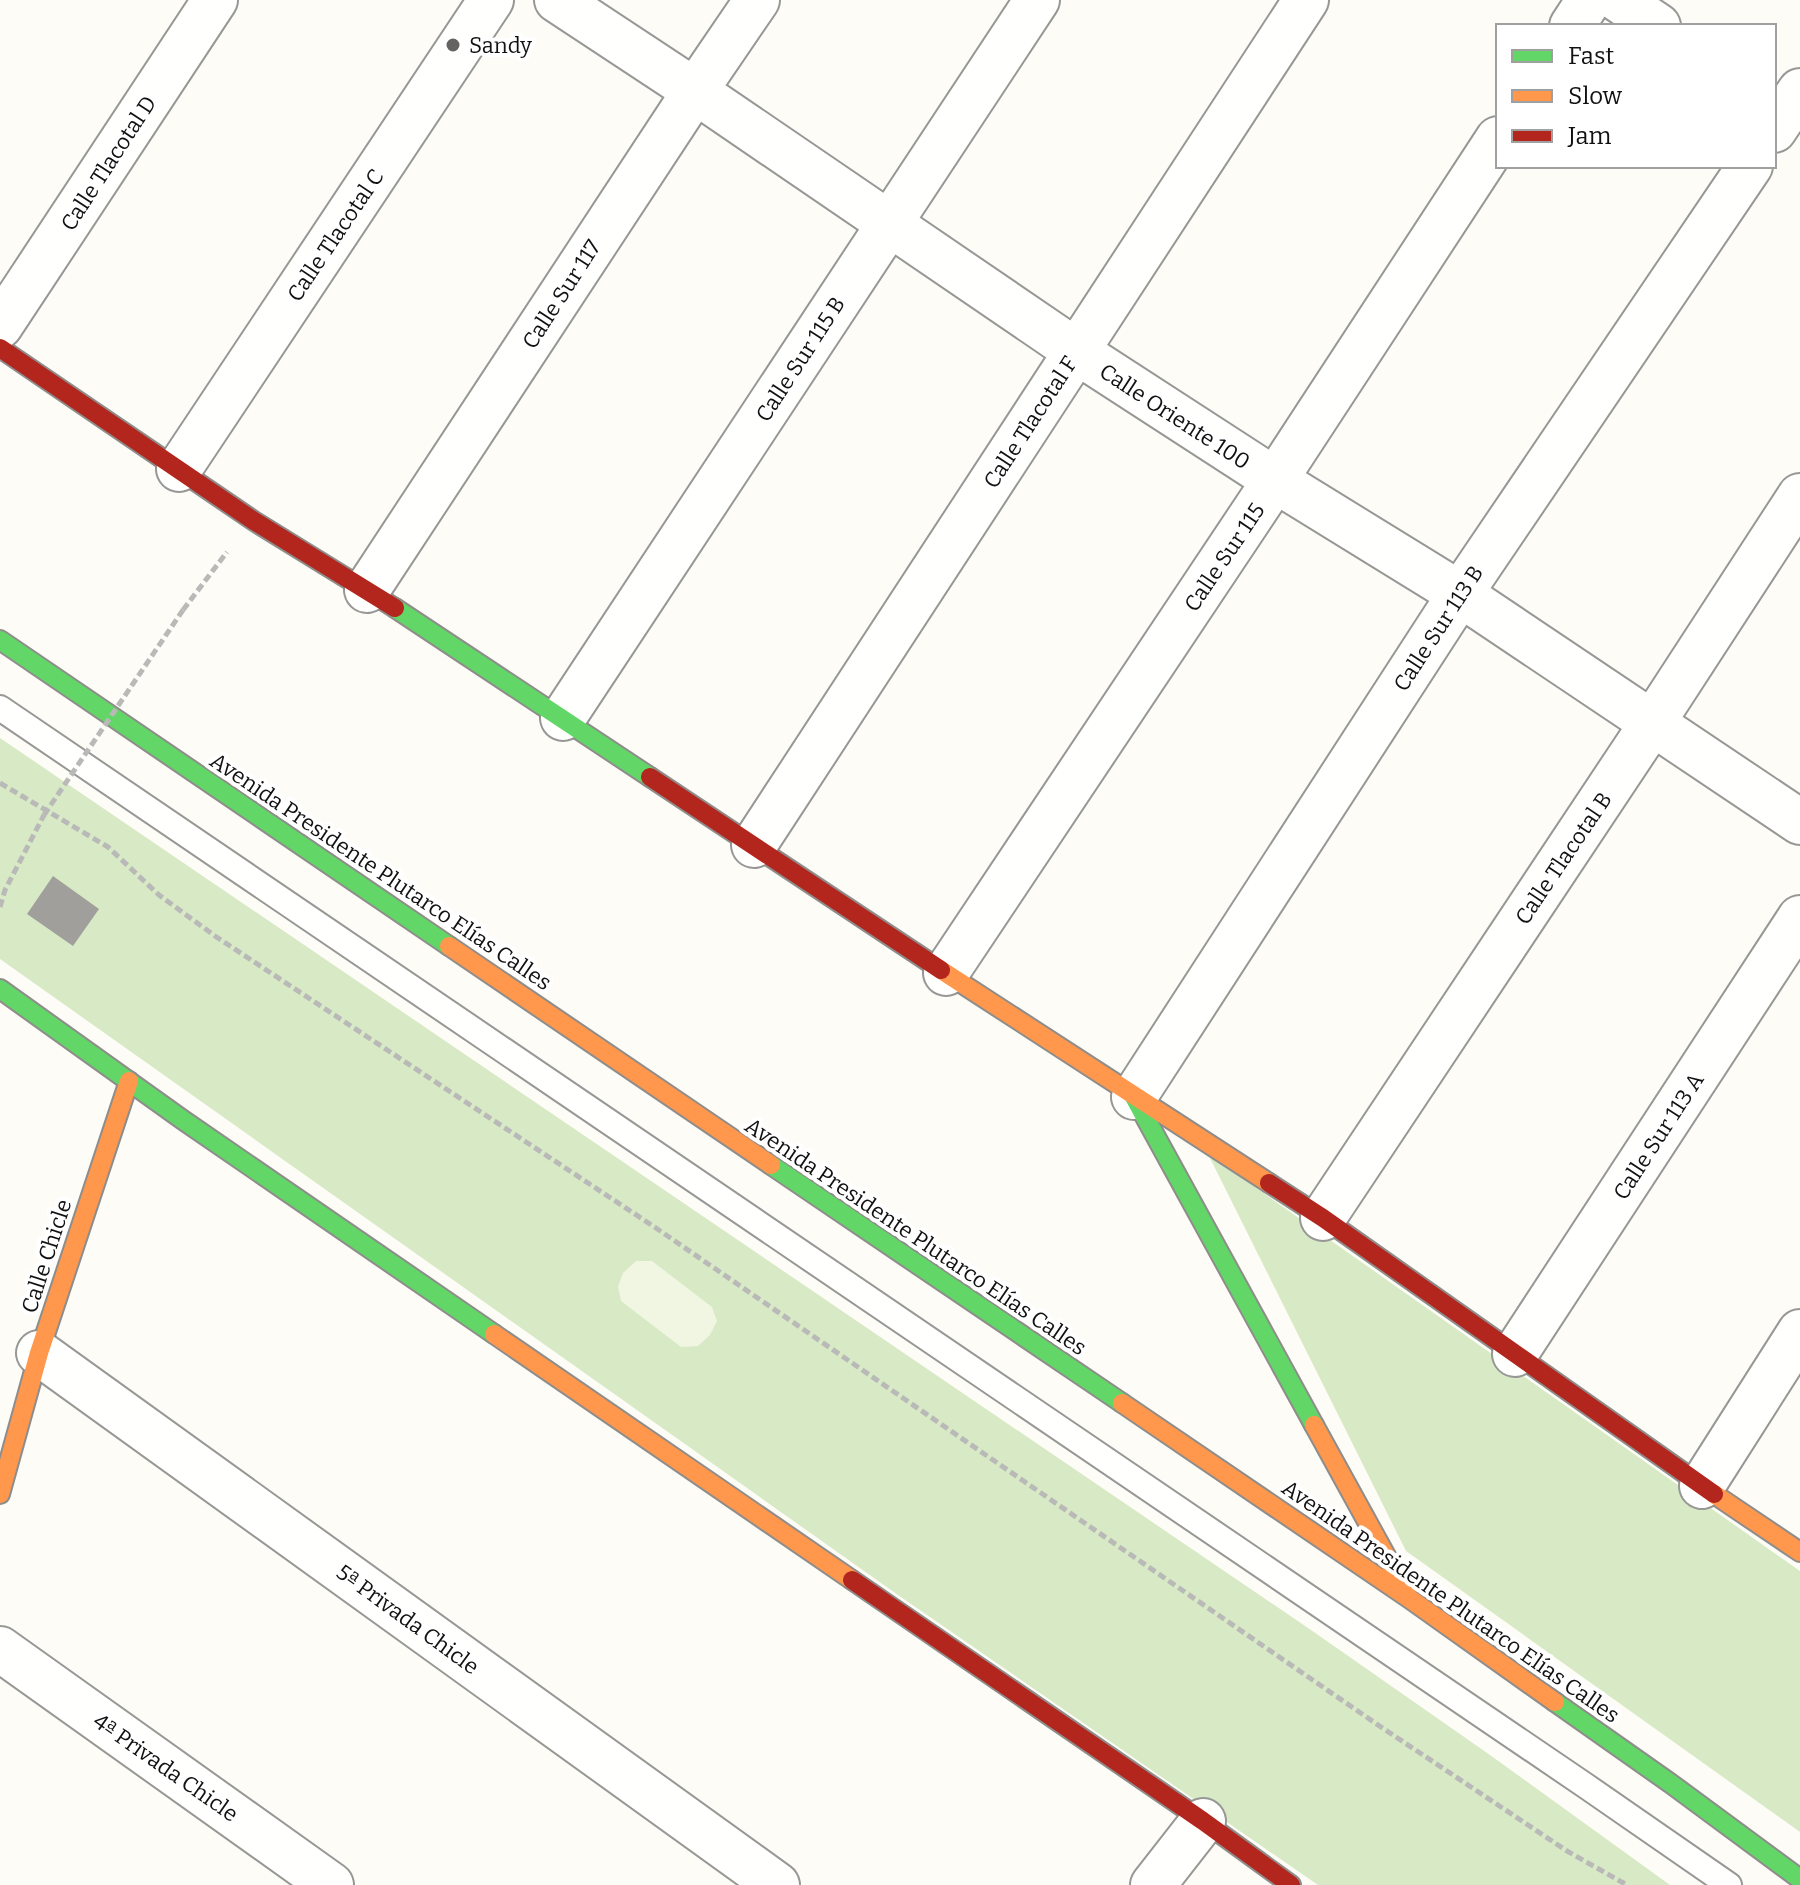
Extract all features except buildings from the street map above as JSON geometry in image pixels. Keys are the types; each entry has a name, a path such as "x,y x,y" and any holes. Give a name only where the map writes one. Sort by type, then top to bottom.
{"main road":[{"path":"0,348 254,521 367,590 851,912 1323,1218 1800,1552"},
{"name":"Avenida Presidente Plutarco Elías Calles","path":"0,640 1410,1599 1800,1879"},
{"path":"0,989 209,1138 1203,1821 1291,1885"},
{"name":"Calle Chicle","path":"0,1494 39,1353 129,1081"},
{"path":"1134,1097 1410,1599"}],"street":[{"name":"Calle Tlacotal D","path":"0,326 215,0"},
{"name":"Calle Tlacotal C","path":"179,469 491,0"},
{"name":"Calle Oriente 100","path":"557,0 1076,351 1275,480 1460,594 1800,822"},
{"name":"Calle Sur 117","path":"367,590 757,0"},
{"name":"Calle Sur 115 B","path":"563,718 1037,0"},
{"name":"Calle Tlacotal F","path":"754,845 1306,0"},
{"path":"1573,24 1589,0"},
{"path":"1619,0 1655,24"},
{"name":"Calle Sur 115","path":"946,973 1496,142"},
{"name":"Calle Sur 113 B","path":"1134,1097 1460,594 1749,168"},
{"name":"Calle Tlacotal B","path":"1323,1218 1800,496"},
{"name":"Calle Sur 113 A","path":"1515,1354 1800,918"},
{"path":"1702,1486 1800,1332"},
{"name":"5ª Privada Chicle","path":"39,1353 777,1885"},
{"name":"4ª Privada Chicle","path":"0,1649 331,1885"},
{"path":"1153,1885 1203,1821"}],"lane":[{"path":"0,708 1494,1723 1712,1877 1729,1885"}],"path":[{"path":"0,907 5,890 44,815 183,610 229,549"},
{"path":"0,783 108,847 159,895 215,936 656,1228 1381,1727 1567,1851 1627,1885"}],"green space":[{"path":"0,738 1311,1630 1670,1885 1318,1885 898,1595 0,959"},
{"path":"1208,1154 1800,1571 1800,1832 1406,1551"},
{"path":"636,1261 652,1261 712,1307 717,1321 710,1335 698,1346 681,1347 621,1301 618,1287 623,1273"}],"traffic: fast":[{"path":"395,608 650,777"},
{"path":"0,640 449,946"},
{"path":"0,989 183,1120 494,1334"},
{"path":"1134,1097 1314,1425"},
{"path":"771,1165 1122,1403"},
{"path":"1555,1702 1800,1879"}],"traffic: slow":[{"path":"449,946 771,1165"},
{"path":"941,970 1269,1183"},
{"path":"0,1494 39,1353 129,1081"},
{"path":"494,1334 852,1580"},
{"path":"1122,1403 1555,1702"},
{"path":"1314,1425 1407,1594"},
{"path":"1714,1494 1800,1552"}],"traffic: jam":[{"path":"0,348 254,521 395,608"},
{"path":"650,777 941,970"},
{"path":"1269,1183 1714,1494"},
{"path":"852,1580 1291,1885"}],"place":[{"name":"Sandy","path":"453,45"}]}
